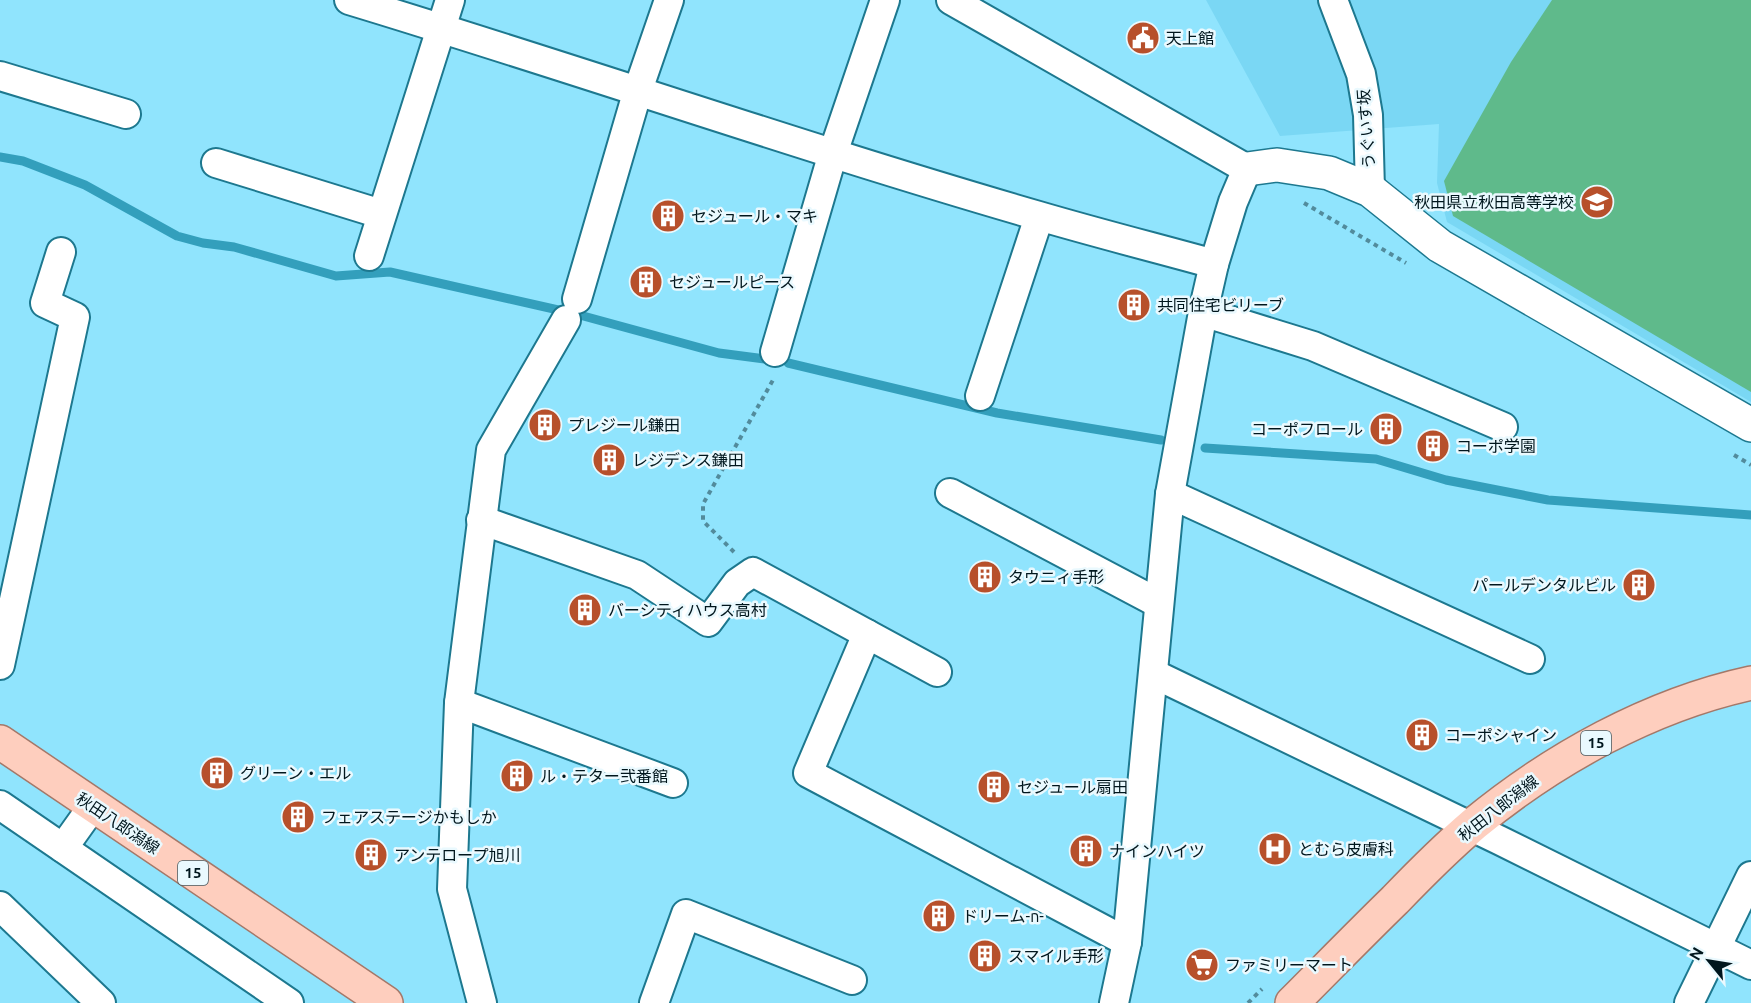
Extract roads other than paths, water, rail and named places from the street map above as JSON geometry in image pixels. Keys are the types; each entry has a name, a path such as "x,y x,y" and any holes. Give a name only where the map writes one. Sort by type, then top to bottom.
{"main road":[{"name":"秋田八郎潟線","path":"1292,1003 1472,826 1533,780 1609,736 1649,716 1690,700 1751,683"},
{"name":"秋田八郎潟線","path":"0,742 386,1003"}],"street":[{"path":"349,0 1039,217 1214,264"},
{"path":"369,256 450,0"},
{"path":"482,1003 452,889 459,703 491,450 572,310 638,90 669,0"},
{"path":"775,352 833,153 885,0"},
{"path":"951,0 1247,169 1277,165 1329,173 1370,190 1440,246 1751,425"},
{"name":"うぐいす坂","path":"1333,0 1361,74 1368,115 1370,190"},
{"path":"0,76 126,114"},
{"path":"216,163 381,214"},
{"path":"1114,1003 1127,942 1170,494 1214,264 1233,202 1247,169"},
{"path":"980,396 1039,217"},
{"path":"0,665 75,317 45,303 61,252"},
{"path":"1203,312 1313,346 1503,427"},
{"path":"950,493 1158,603"},
{"path":"1170,494 1530,659"},
{"path":"482,520 637,575 708,622 737,583 753,572 937,672"},
{"path":"867,634 808,773 1127,942"},
{"path":"1154,674 1472,826 1751,965"},
{"path":"459,703 673,783"},
{"path":"0,805 289,1003"},
{"path":"63,848 93,806"},
{"path":"1689,1003 1751,876"},
{"path":"1,911 101,1003"},
{"path":"654,1003 686,914 852,980"}],"waterway":[{"path":"0,157 23,161 85,185 177,236 203,243 234,247 336,276 390,272 576,314 719,353 765,359"},
{"path":"788,363 997,413 1161,440"},
{"path":"1205,448 1376,459 1446,480 1548,500 1751,515"}],"place":[{"name":"天上館","path":"1143,38"},
{"name":"秋田県立秋田高等学校","path":"1597,202"},
{"name":"セジュール・マキ","path":"668,216"},
{"name":"セジュールピース","path":"646,282"},
{"name":"共同住宅ビリーブ","path":"1134,305"},
{"name":"プレジール鎌田","path":"545,425"},
{"name":"コーポフロール","path":"1386,429"},
{"name":"コーポ学園","path":"1433,446"},
{"name":"レジデンス鎌田","path":"609,460"},
{"name":"タウニィ手形","path":"985,577"},
{"name":"パールデンタルビル","path":"1639,585"},
{"name":"バーシティハウス高村","path":"585,610"},
{"name":"コーポシャイン","path":"1422,735"},
{"name":"グリーン・エル","path":"217,773"},
{"name":"ル・テター弐番館","path":"517,776"},
{"name":"セジュール扇田","path":"994,787"},
{"name":"フェアステージかもしか","path":"298,817"},
{"name":"とむら皮膚科","path":"1275,849"},
{"name":"ナインハイツ","path":"1086,851"},
{"name":"アンテロープ旭川","path":"371,855"},
{"name":"ドリーム-n-","path":"939,916"},
{"name":"スマイル手形","path":"985,956"},
{"name":"ファミリーマート","path":"1202,965"}]}
